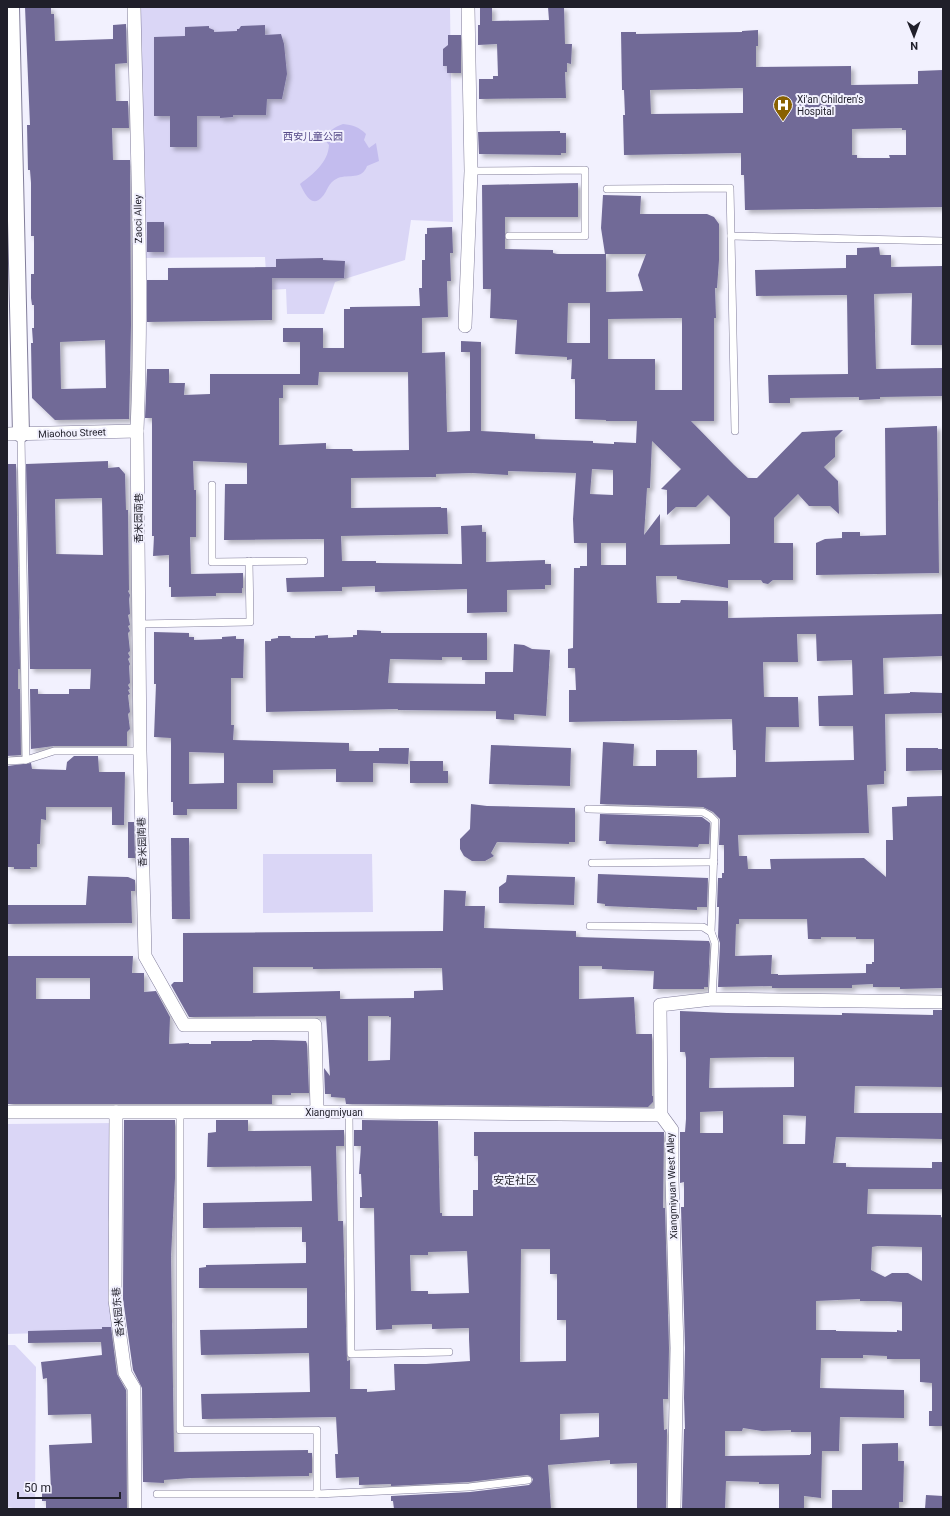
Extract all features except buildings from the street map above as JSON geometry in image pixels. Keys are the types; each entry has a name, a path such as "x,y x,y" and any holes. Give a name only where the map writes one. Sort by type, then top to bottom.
{"street":[{"path":"11,7 14,434"},
{"name":"Zaoci Alley","path":"134,7 139,258 139,383 137,431"},
{"path":"465,326 471,171 468,7"},
{"name":"Miaohou Street","path":"14,434 137,431"},
{"name":"香米园南巷","path":"137,431 138,624 145,956 184,1026 315,1025 317,1112"},
{"path":"660,1115 660,1005 712,999 943,1002"},
{"name":"Xiangmiyuan","path":"7,1112 349,1112 660,1115"},
{"name":"香米园东巷","path":"116,1112 116,1300 125,1373 134,1388 135,1509"},
{"name":"Xiangmiyuan West Alley","path":"660,1115 672,1130 672,1188 678,1348 674,1509"}],"lane":[{"path":"471,171 585,170 585,236 509,236"},
{"path":"607,190 730,188 735,431"},
{"path":"731,236 943,241"},
{"path":"14,434 26,760"},
{"path":"212,485 212,562 304,561"},
{"path":"138,624 250,622 249,561"},
{"path":"7,761 26,760 54,750 140,751"},
{"path":"588,809 703,812 715,821 711,932 716,944 712,999"},
{"path":"592,862 714,862"},
{"path":"590,926 703,927 711,932"},
{"path":"180,1112 180,1430 316,1430 317,1494"},
{"path":"349,1112 351,1354 449,1352"},
{"path":"157,1494 317,1494 469,1487 528,1480"}],"green space":[{"name":"西安儿童公园","path":"134,7 450,7 453,222 411,220 405,260 335,282 324,314 287,314 286,289 267,290 265,257 139,258"},
{"path":"263,854 372,854 373,912 263,913"},
{"path":"117,1123 108,1224 114,1331 7,1334 7,1124"},
{"path":"7,1345 15,1345 36,1367 35,1509 7,1507"}],"shaded area":[{"path":"343,124 356,127 366,134 364,140 369,148 376,143 379,161 367,166 359,175 342,177 334,180 322,197 318,200 311,200 308,198 300,184 323,163 329,145 324,139 326,136 337,126"}],"place":[{"name":"Xi'an Children's Hospital","path":"783,122"}],"district":[{"name":"安定社区","path":"515,1180"}]}
